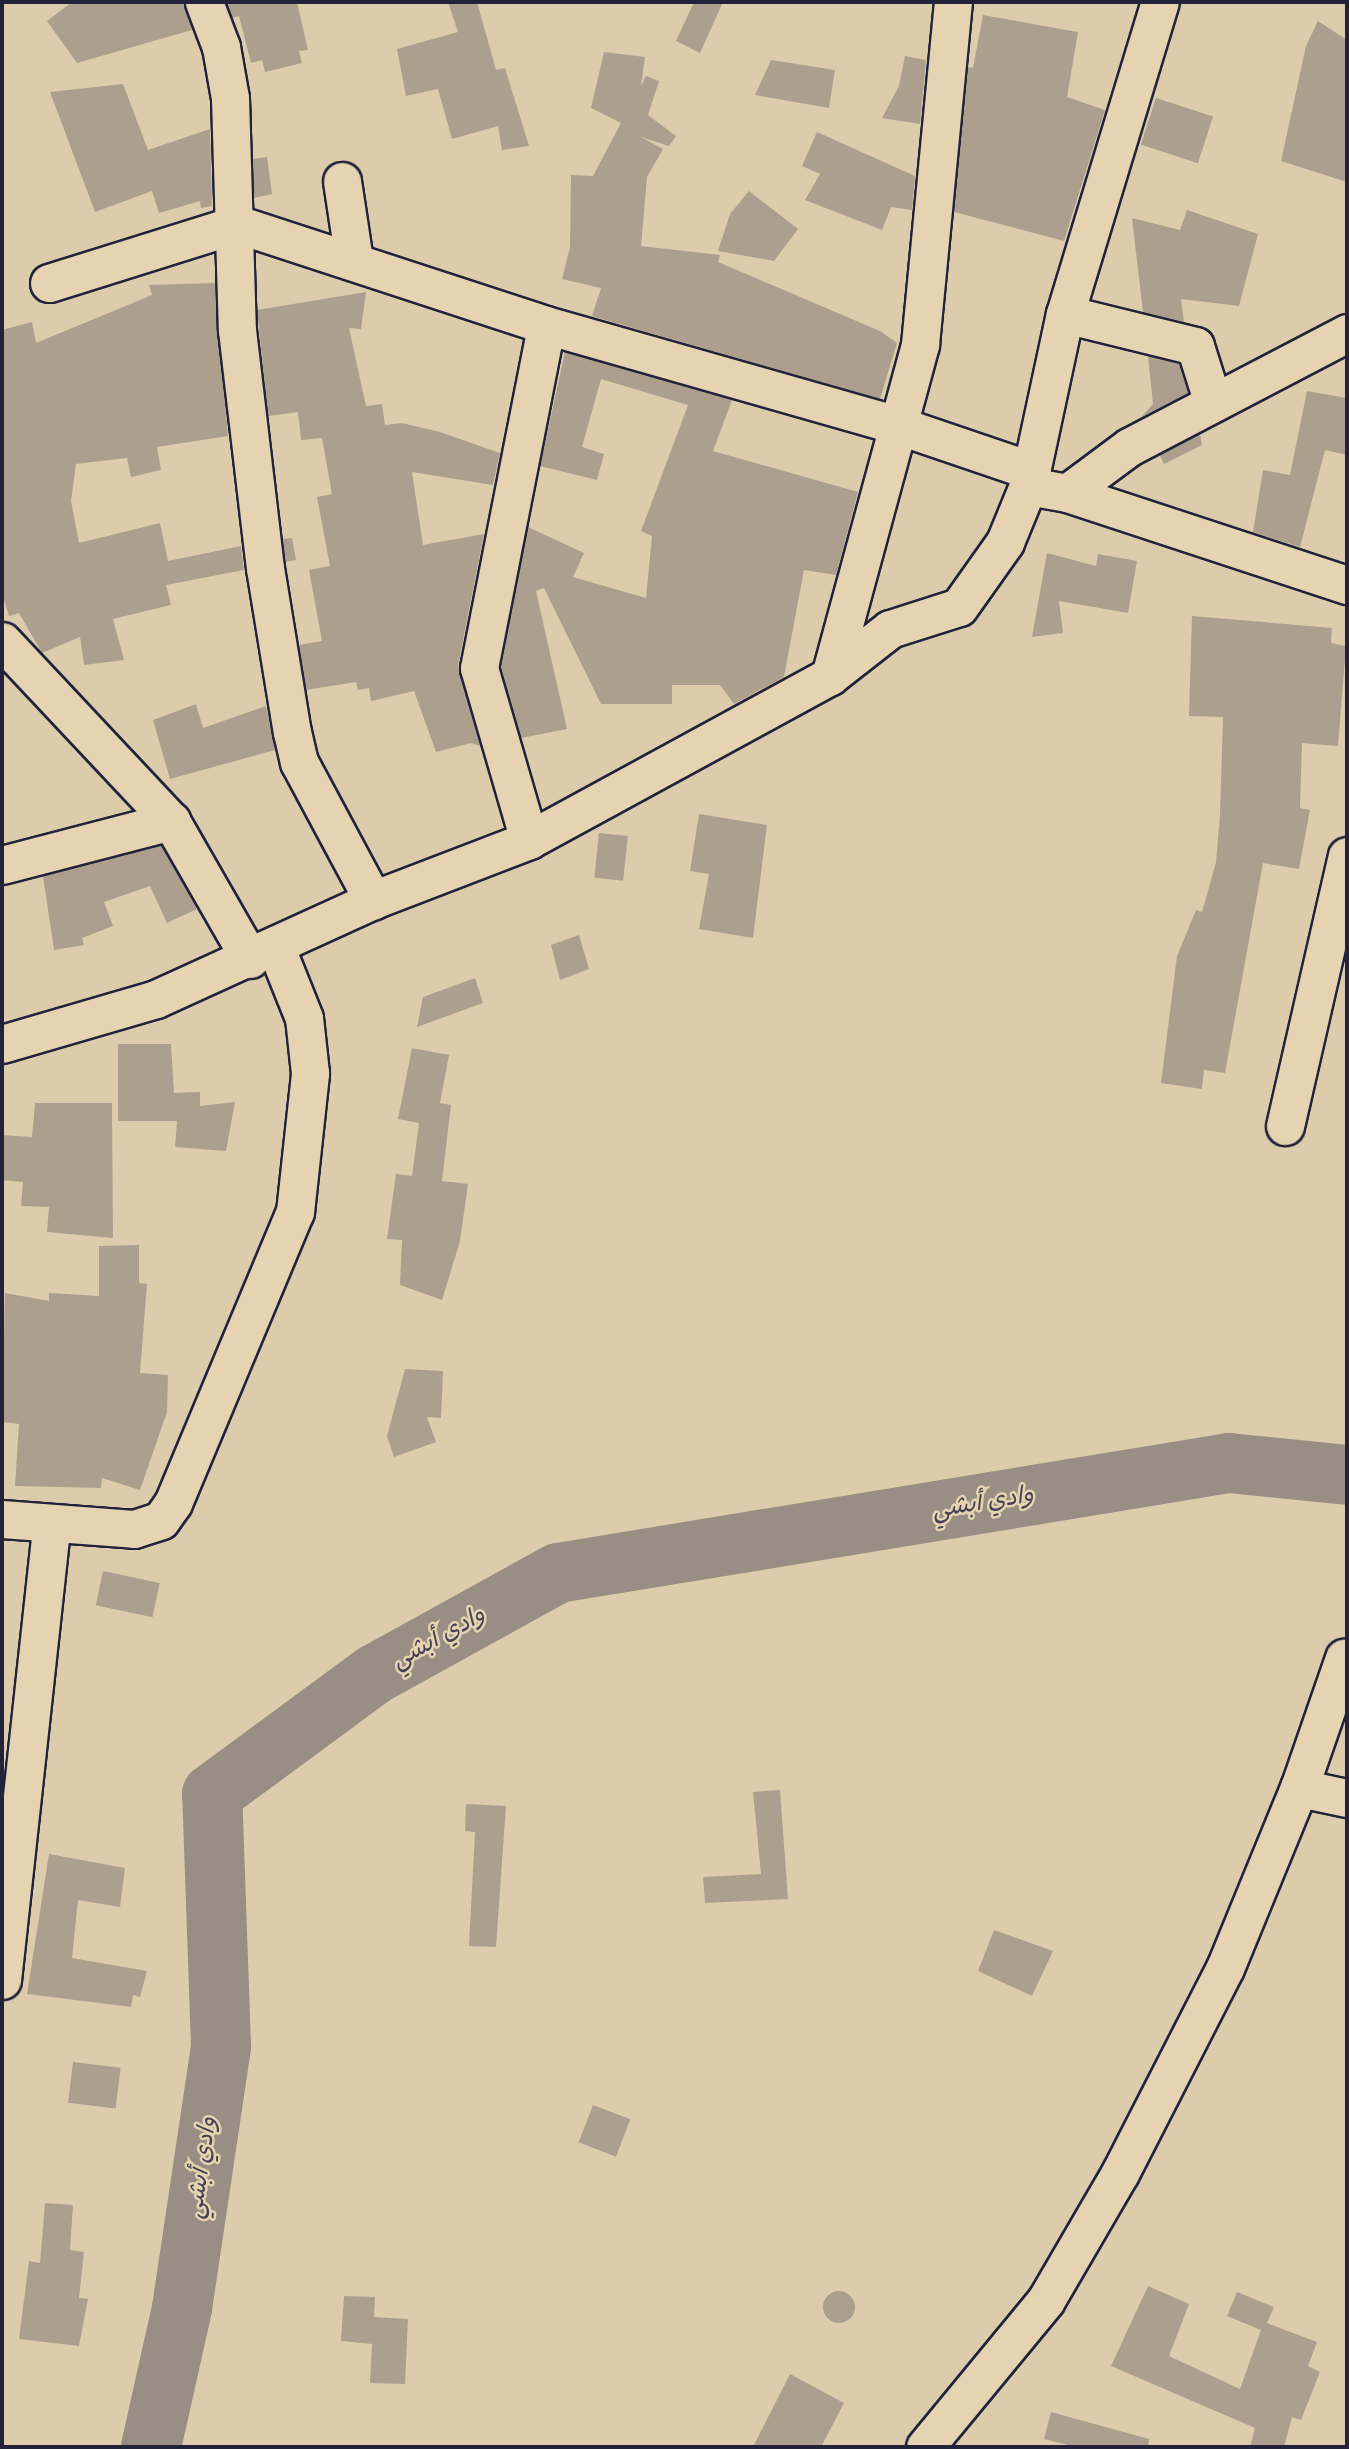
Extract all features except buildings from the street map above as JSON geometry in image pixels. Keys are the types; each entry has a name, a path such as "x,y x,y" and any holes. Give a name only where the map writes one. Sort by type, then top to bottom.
{"street":[{"path":"204,2 221,47 230,98 242,382 292,732 299,762 373,900"},
{"path":"830,676 900,426 920,344 953,2"},
{"path":"2,1044 156,999 263,953 373,900 528,839 830,676 890,629 959,607 1004,542 1030,478 1065,314 1160,2"},
{"path":"342,180 354,260"},
{"path":"49,283 237,224 354,260 546,325 900,426 1067,493 1347,585"},
{"path":"1065,314 1195,346 1212,400"},
{"path":"528,839 479,668 546,325"},
{"path":"1067,493 1129,447 1212,400 1347,333"},
{"path":"2,641 171,821 263,953 303,1018 310,1073 295,1212 258,1311 173,1503 161,1520 134,1529 51,1526 2,1519"},
{"path":"2,865 171,821"},
{"path":"1285,1126 1347,856"},
{"path":"2,1980 51,1526"},
{"path":"925,2447 1046,2300 1120,2173 1225,1968 1299,1788 1344,1658"},
{"path":"1299,1788 1347,1797"}],"waterway":[{"name":"وادي أبشي","path":"151,2447 182,2308 221,2046 212,1794 375,1674 558,1573 1229,1463 1347,1475"}]}
